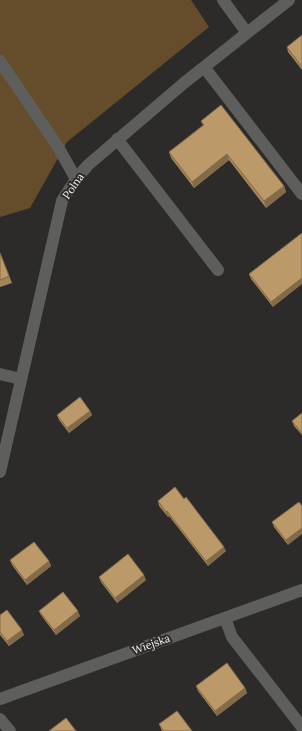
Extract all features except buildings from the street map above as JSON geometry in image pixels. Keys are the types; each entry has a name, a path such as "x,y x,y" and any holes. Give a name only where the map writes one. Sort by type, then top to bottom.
{"street":[{"path":"223,0 247,33"},
{"name":"Polna","path":"0,472 62,201 76,179 88,165 117,139 204,67 289,0"},
{"path":"0,61 58,147 76,179"},
{"path":"204,67 302,194"},
{"path":"117,139 218,270"},
{"path":"0,374 21,379"},
{"name":"Wiejska","path":"0,699 302,590"},
{"path":"225,618 232,637 302,727"},
{"path":"0,719 10,731"}],"shaded area":[{"path":"0,0 191,0 209,27 67,142 30,208 0,217"}]}
